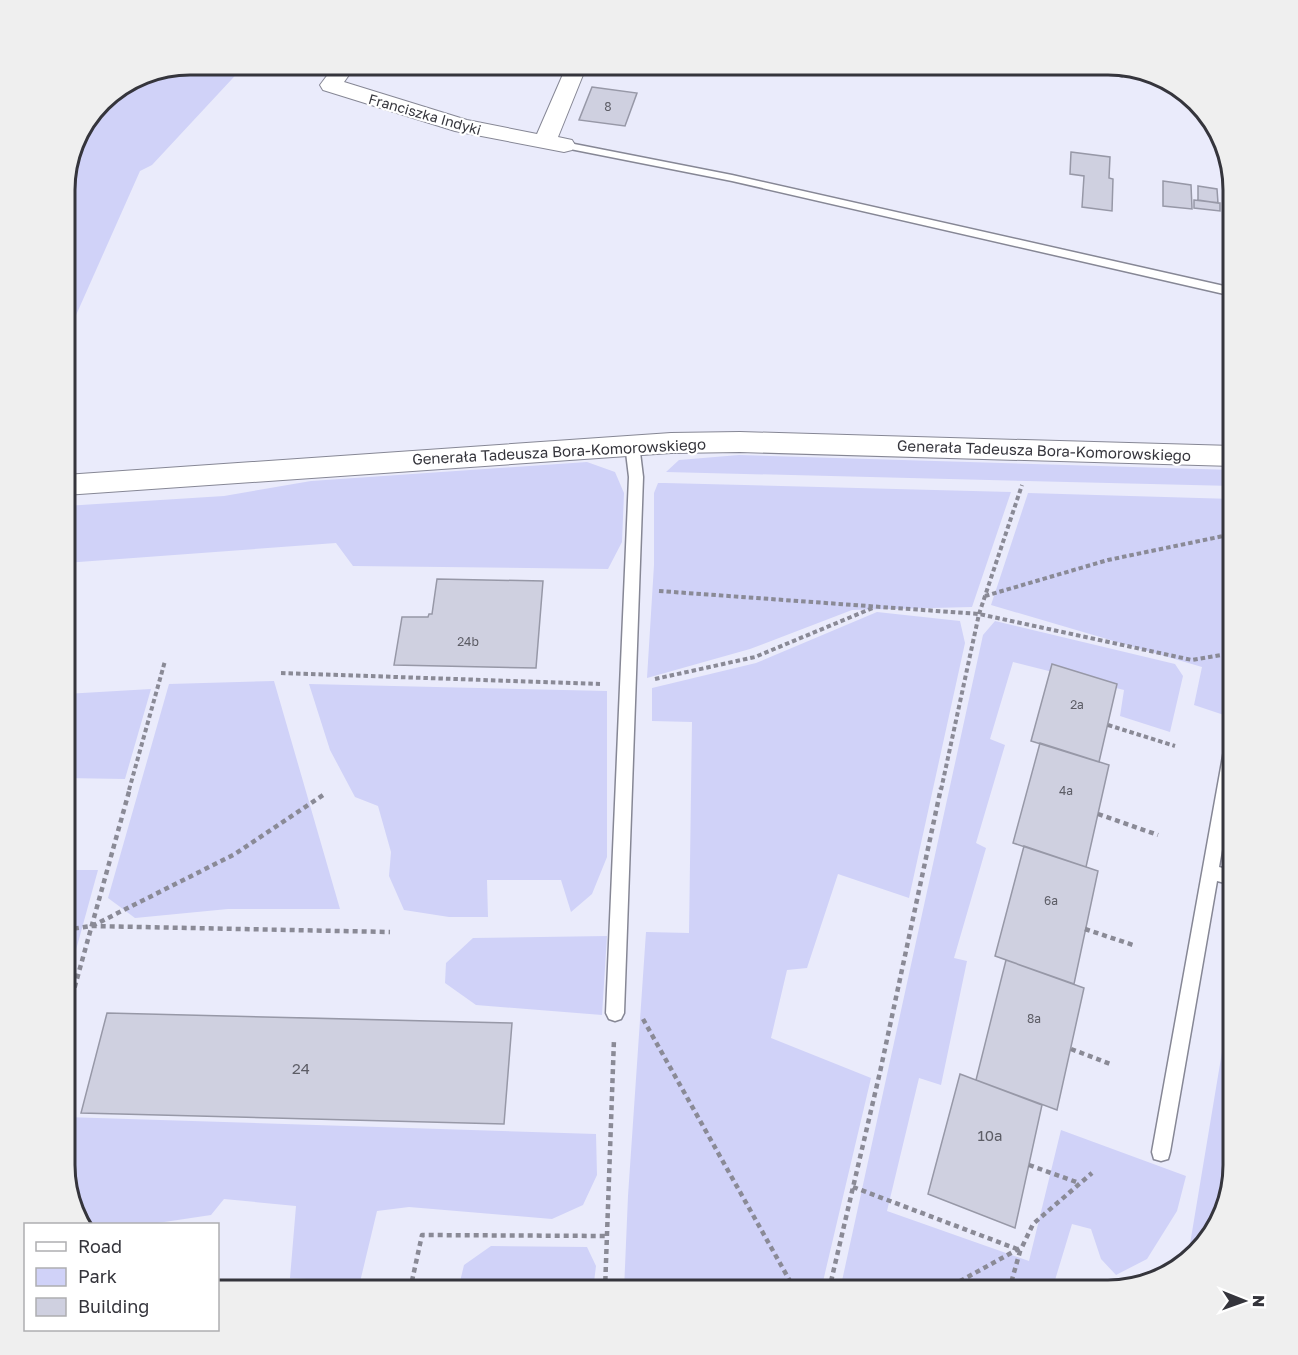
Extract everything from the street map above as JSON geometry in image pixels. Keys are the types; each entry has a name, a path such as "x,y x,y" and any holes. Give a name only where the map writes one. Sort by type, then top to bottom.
{"street":[{"name":"Franciszka Indyki","path":"338,75 331,85 463,126 554,144"},
{"path":"554,144 574,75"},
{"name":"Generała Tadeusza Bora-Komorowskiego","path":"75,485 632,444 740,442 1223,456"}],"lane":[{"path":"554,144 732,178 1223,290"},
{"path":"615,1013 636,477 632,444"},
{"path":"1161,1152 1223,800"},
{"path":"1210,872 1223,875"}],"path":[{"path":"831,1280 880,1072 979,614 1022,485"},
{"path":"985,596 1108,560 1223,536"},
{"path":"632,589 979,614 1192,660 1223,655"},
{"path":"281,674 627,685 755,657 875,606"},
{"path":"75,983 165,661"},
{"path":"1108,725 1175,746"},
{"path":"91,926 234,854 323,795"},
{"path":"1098,814 1158,834"},
{"path":"75,928 91,926 390,932"},
{"path":"1085,928 1136,946"},
{"path":"605,1280 615,1013 639,1012 789,1280"},
{"path":"1071,1049 1113,1065"},
{"path":"1029,1165 1080,1184"},
{"path":"1011,1280 1019,1248 1033,1224 1092,1173"},
{"path":"853,1187 1019,1248"},
{"path":"412,1280 422,1235 607,1236"},
{"path":"962,1280 1019,1248"}],"green space":[{"path":"182,75 236,75 152,165 140,171 75,317 75,182 81,153 90,132 114,103 132,90 146,84"},
{"path":"739,455 1223,470 1223,486 666,472 679,460"},
{"path":"587,462 615,472 624,493 622,542 608,569 353,566 336,543 75,562 75,505 224,496 311,481"},
{"path":"658,483 1011,492 972,607 852,610 750,649 647,678 654,565 654,493"},
{"path":"1028,493 1223,499 1223,715 1194,705 1202,667 991,605"},
{"path":"877,612 960,621 965,643 909,898 838,874 807,968 787,970 771,1038 871,1078 823,1280 624,1280 646,932 689,933 692,722 652,721 652,688 756,663"},
{"path":"995,621 1175,664 1183,676 1170,732 1120,716 1124,690 1013,662 990,739 1005,745 976,843 986,848 954,958 967,961 941,1085 919,1078 887,1211 1029,1261 1061,1130 1186,1176 1177,1211 1147,1259 1116,1275 1101,1259 1091,1229 1072,1224 1055,1280 842,1280 983,635"},
{"path":"274,681 340,909 228,909 135,918 108,898 169,684"},
{"path":"309,684 607,691 607,857 592,894 571,912 561,880 487,880 488,917 449,917 404,910 389,876 391,852 378,806 355,797 330,750"},
{"path":"151,689 125,779 75,778 75,693"},
{"path":"75,870 98,870 75,954"},
{"path":"607,936 602,1015 476,1005 445,983 446,963 473,938"},
{"path":"1223,1046 1221,1188 1208,1223 1190,1245"},
{"path":"75,1117 596,1134 597,1175 583,1205 552,1219 409,1207 377,1211 360,1280 290,1278 296,1206 224,1199 211,1215 158,1223 90,1223 77,1188"},
{"path":"491,1246 587,1247 596,1266 594,1280 460,1280 464,1265"}],"building":[{"path":"592,87 637,93 625,126 579,120"},
{"path":"1071,152 1110,157 1109,178 1113,179 1112,211 1082,207 1084,176 1070,174"},
{"path":"1163,181 1191,185 1192,209 1163,206"},
{"path":"1198,186 1217,189 1218,203 1198,200"},
{"path":"1194,200 1220,203 1220,211 1194,208"},
{"path":"437,579 543,581 536,668 394,665 402,617 428,617 432,614"},
{"path":"1052,664 1117,684 1099,762 1031,741"},
{"path":"1040,743 1109,765 1086,867 1013,843"},
{"path":"1024,846 1098,871 1074,984 995,956"},
{"path":"1006,960 1084,988 1057,1110 976,1080"},
{"path":"107,1013 512,1023 504,1124 81,1113"},
{"path":"960,1074 1042,1105 1015,1228 928,1194"}]}
